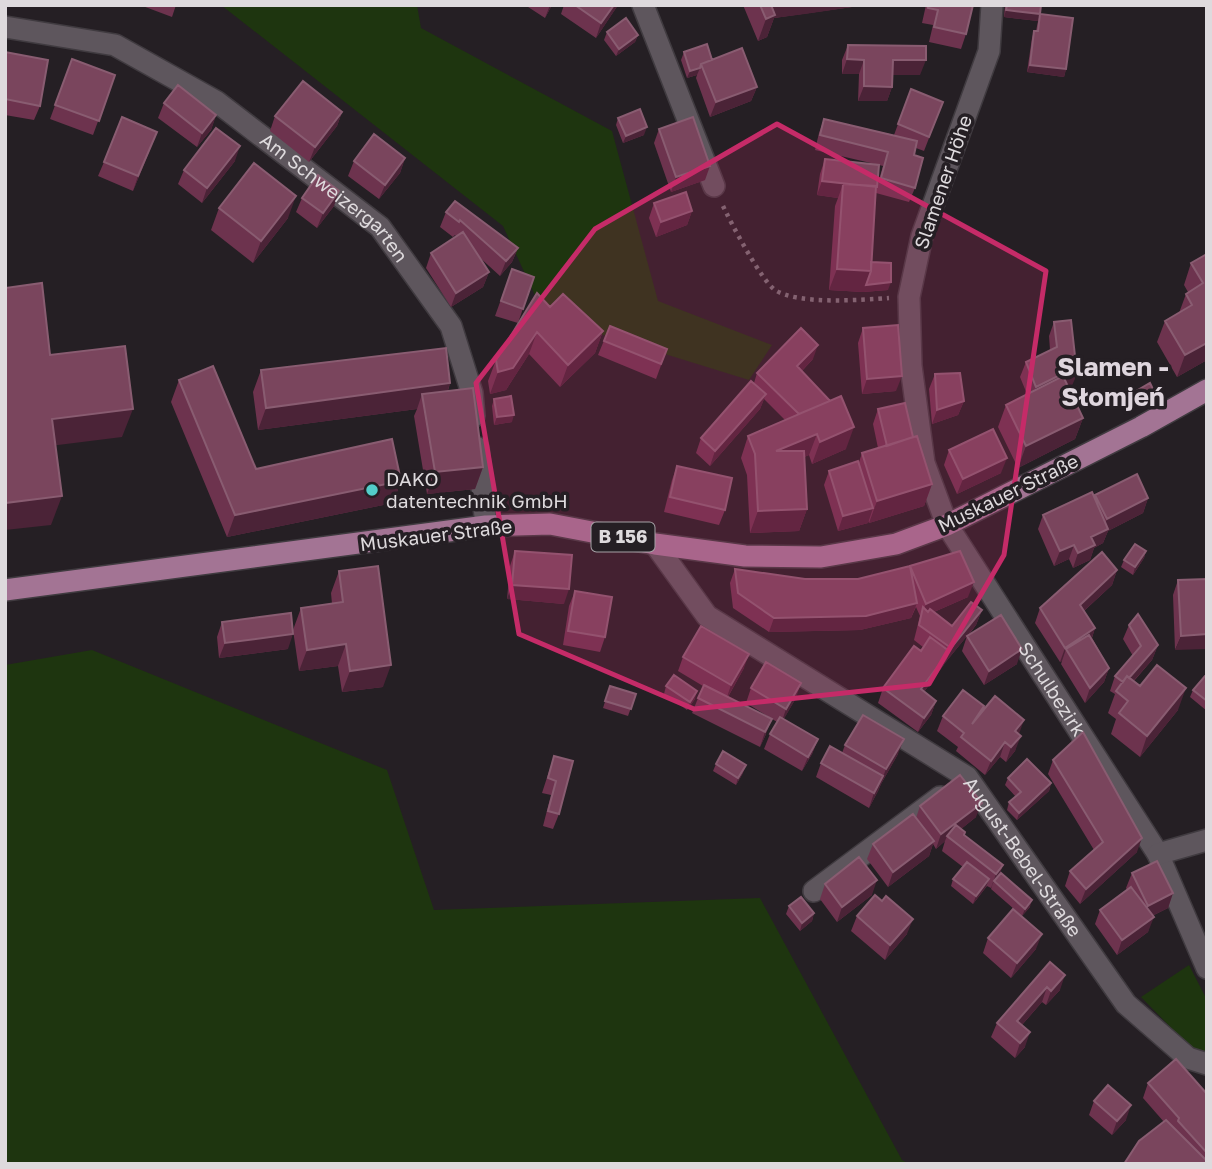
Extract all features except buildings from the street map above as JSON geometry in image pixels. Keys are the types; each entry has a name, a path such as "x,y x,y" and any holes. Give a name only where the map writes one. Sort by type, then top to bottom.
{"main road":[{"name":"Muskauer Straße","path":"5,590 486,526 550,524 655,544 745,556 821,557 896,544 947,525 1141,427 1207,390"}],"street":[{"path":"643,5 713,186"},
{"name":"Slamener Höhe","path":"947,525 924,463 911,366 909,297 922,236 989,51 992,5"},
{"name":"Am Schweizergarten","path":"5,27 115,45 217,102 380,227 451,326 472,393 486,526"},
{"name":"Schulbezirk","path":"947,525 1158,854 1207,968"},
{"name":"August-Bebel-Straße","path":"655,544 707,616 967,777 1126,1004 1188,1058 1207,1064"},
{"path":"814,891 967,777"},
{"path":"1158,854 1207,839"}],"path":[{"path":"731,223 773,289 793,297 848,300 909,297"}],"highlighted area":[{"path":"777,124 1046,271 1004,555 929,684 694,709 519,634 476,383 595,229"}],"green space":[{"path":"221,5 417,5 421,28 612,131 658,301 772,345 749,380 545,317 503,226"},
{"path":"92,650 387,770 434,910 760,898 902,1160 909,1164 5,1164 5,665"},
{"path":"1189,965 1207,1000 1206,1055 1188,1045 1141,997"}],"place":[{"name":"DAKO datentechnik GmbH","path":"372,490"}],"district":[{"name":"Slamen - Słomjeń","path":"1113,382"}]}
